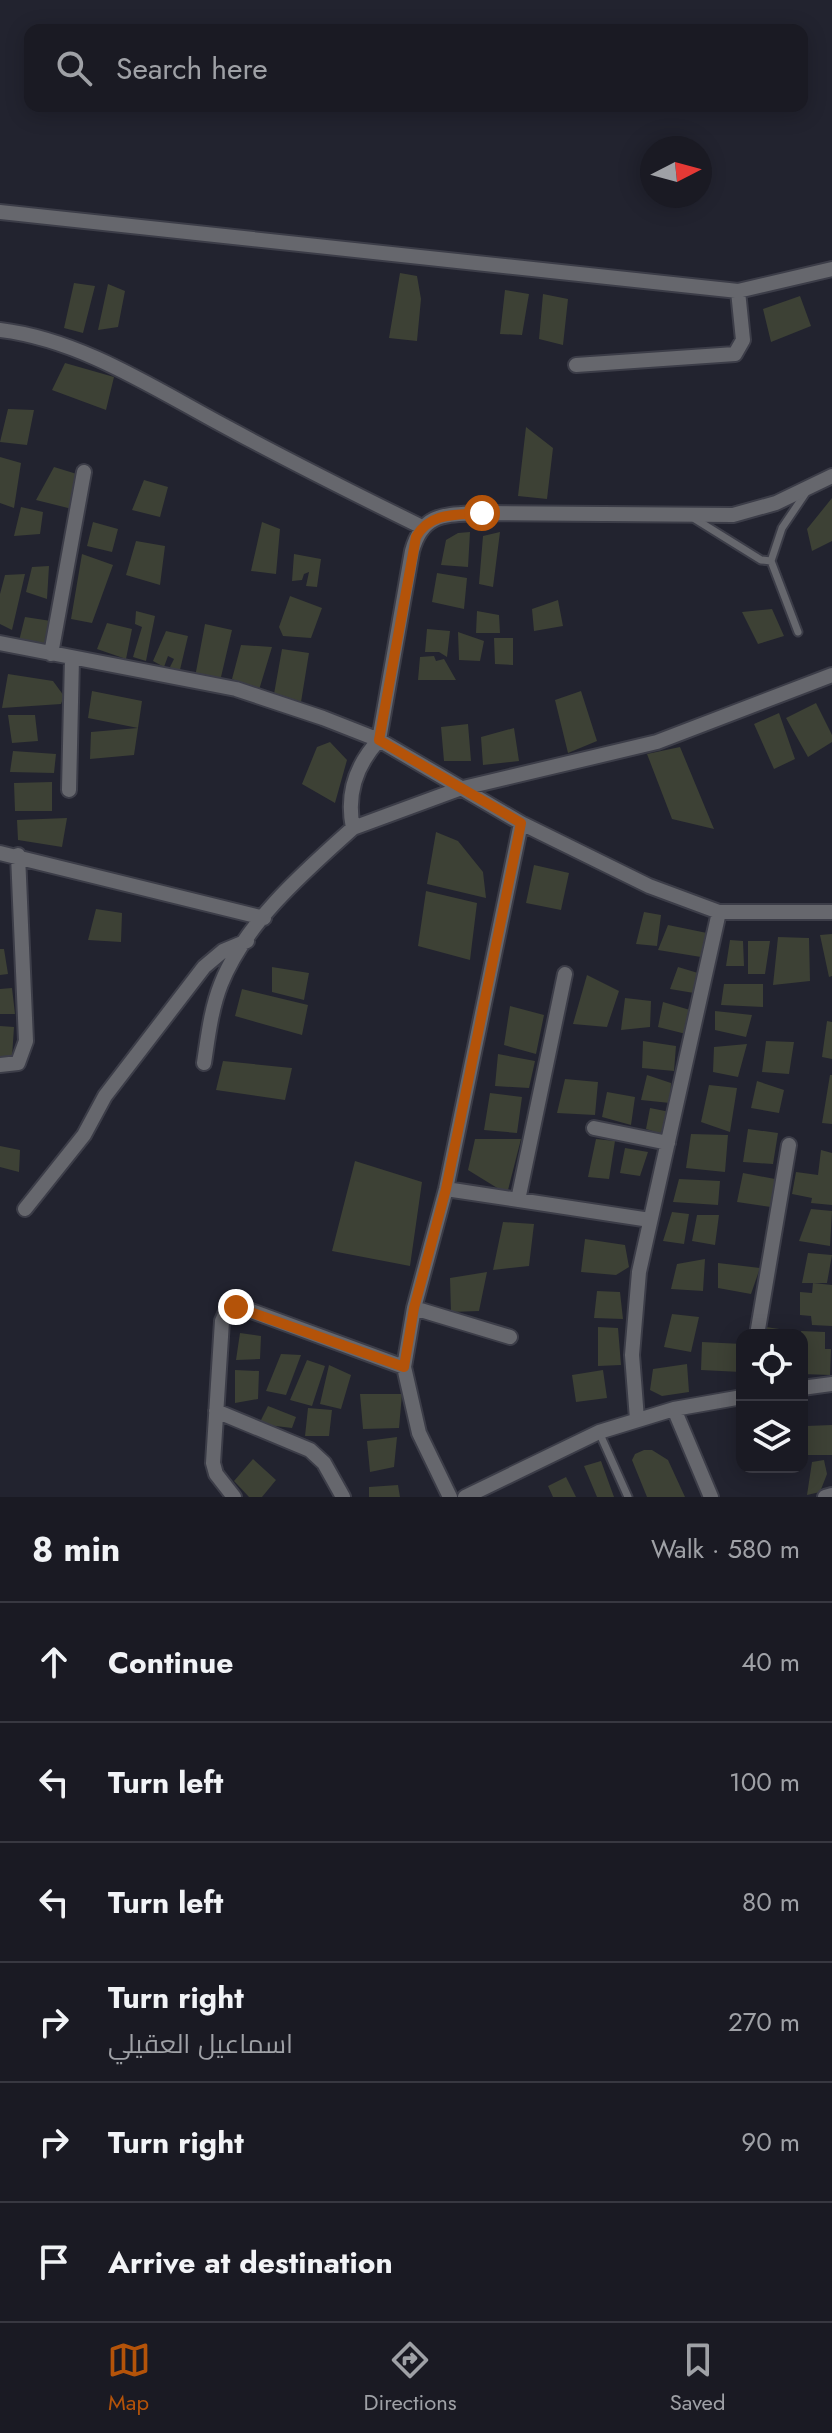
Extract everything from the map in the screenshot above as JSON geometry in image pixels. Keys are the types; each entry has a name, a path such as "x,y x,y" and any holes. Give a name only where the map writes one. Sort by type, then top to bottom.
{"street":[{"path":"0,212 738,291 832,269"},
{"path":"576,365 735,354 743,346 738,291"},
{"path":"0,330 46,339 129,375 290,462 422,527"},
{"path":"51,654 84,472"},
{"path":"353,828 352,787 365,757 379,740 409,564 422,527 447,515 482,513 733,515 755,510 832,476"},
{"path":"0,643 236,689 379,740 521,823 668,895 719,912 832,912"},
{"path":"69,790 72,658"},
{"path":"204,1063 216,998 228,969 264,918 316,861 353,828 459,789 646,745 831,680"},
{"path":"450,1497 414,1418 404,1367 414,1308 446,1189 521,823"},
{"path":"0,853 264,918"},
{"path":"0,1065 18,1063 26,1041 18,855"},
{"path":"637,1419 632,1355 639,1272 719,912"},
{"path":"25,1209 77,1145 105,1096 204,967 223,951 247,941"},
{"path":"518,1200 565,974"},
{"path":"594,1128 668,1143"},
{"path":"758,1329 789,1145"},
{"path":"446,1189 650,1220"},
{"path":"234,1497 216,1474 213,1463 222,1321 226,1312 236,1307 404,1367"},
{"path":"414,1308 510,1337"},
{"path":"808,1387 832,1384"},
{"path":"465,1497 599,1432 674,1409 736,1398"},
{"path":"674,1409 711,1497"},
{"path":"216,1411 310,1450 324,1463 343,1497"},
{"path":"825,1497 832,1495"}],"lane":[{"path":"798,632 771,561 782,528 810,486"},
{"path":"690,516 719,531 761,560 771,561"},
{"path":"599,1432 628,1497"}],"building":[{"path":"400,273 417,276 421,299 417,341 389,338"},
{"path":"74,283 95,286 83,333 64,328"},
{"path":"108,284 125,291 118,327 98,330"},
{"path":"505,290 529,294 522,335 500,334"},
{"path":"543,294 568,299 563,345 539,339"},
{"path":"800,296 811,326 771,342 763,309"},
{"path":"65,363 114,377 106,410 52,390"},
{"path":"8,409 34,410 27,445 0,442"},
{"path":"526,427 553,448 547,499 518,496"},
{"path":"0,457 21,463 14,508 0,503"},
{"path":"54,467 80,475 72,509 36,500"},
{"path":"144,480 168,487 160,517 132,510"},
{"path":"832,498 832,541 812,551 807,529"},
{"path":"21,507 43,512 40,534 14,536"},
{"path":"93,522 118,529 112,552 87,546"},
{"path":"262,522 280,529 276,574 251,571"},
{"path":"470,532 468,567 441,565 446,540 458,533"},
{"path":"500,532 493,587 479,584 483,536"},
{"path":"136,541 165,546 160,585 126,575"},
{"path":"82,554 113,565 92,623 71,619"},
{"path":"294,554 321,559 317,587 306,586 309,572 304,574 302,580 292,581"},
{"path":"49,566 47,599 26,592 32,567"},
{"path":"437,573 467,578 464,609 432,602"},
{"path":"25,574 12,630 0,624 0,594 5,575"},
{"path":"290,596 322,608 311,638 283,636 279,627"},
{"path":"558,600 563,626 534,631 532,609"},
{"path":"772,609 784,636 758,644 742,612"},
{"path":"136,611 155,616 146,661 133,657 142,627 135,624"},
{"path":"477,611 499,615 500,633 476,633"},
{"path":"25,617 51,621 47,647 19,641"},
{"path":"107,623 132,629 126,659 97,649"},
{"path":"205,624 232,630 221,677 195,677"},
{"path":"427,629 450,631 447,657 439,652 425,652"},
{"path":"166,631 188,636 179,674 170,667 174,659 168,656 164,667 153,661"},
{"path":"458,632 484,641 480,661 459,660"},
{"path":"494,638 513,638 513,665 495,664"},
{"path":"241,645 272,647 259,690 232,679"},
{"path":"282,649 309,653 301,702 274,694"},
{"path":"434,656 436,661 444,659 456,680 418,680 420,657"},
{"path":"8,674 53,681 64,696 61,704 2,708"},
{"path":"92,691 142,701 138,728 88,718"},
{"path":"581,691 597,741 568,753 555,700"},
{"path":"816,703 832,735 832,742 808,757 786,718"},
{"path":"779,713 795,759 774,769 754,724"},
{"path":"8,715 35,715 38,741 12,743"},
{"path":"468,724 471,761 444,761 441,727"},
{"path":"138,728 134,755 90,759 91,732"},
{"path":"514,728 519,761 483,765 481,737"},
{"path":"330,742 347,760 335,803 302,784 317,747"},
{"path":"680,747 714,829 672,819 647,754"},
{"path":"13,751 56,754 54,773 10,772"},
{"path":"52,782 52,811 15,811 14,783"},
{"path":"67,818 62,847 18,840 17,820"},
{"path":"436,832 458,841 483,872 486,898 427,884"},
{"path":"534,865 569,873 561,910 526,903"},
{"path":"426,891 477,903 470,960 418,946"},
{"path":"96,909 122,913 121,942 88,940"},
{"path":"644,912 661,915 657,946 636,944"},
{"path":"668,925 707,933 701,957 658,950"},
{"path":"832,934 832,976 829,977 820,935"},
{"path":"778,937 809,938 810,981 773,985"},
{"path":"730,940 743,941 744,966 726,966"},
{"path":"748,941 770,941 765,974 748,974"},
{"path":"0,949 4,949 8,974 0,975"},
{"path":"272,967 309,973 304,1000 272,992"},
{"path":"678,967 698,973 694,993 670,989"},
{"path":"587,975 619,991 607,1027 573,1024"},
{"path":"724,984 763,984 763,1007 721,1005"},
{"path":"12,988 15,1014 0,1014 0,989"},
{"path":"242,989 308,1005 302,1035 235,1016"},
{"path":"625,998 651,1001 650,1027 621,1030"},
{"path":"663,1002 690,1010 686,1034 658,1027"},
{"path":"510,1006 544,1015 536,1054 504,1045"},
{"path":"715,1011 752,1015 746,1037 715,1030"},
{"path":"827,1021 832,1022 832,1059 822,1057"},
{"path":"0,1026 14,1027 12,1057 0,1056"},
{"path":"643,1041 676,1046 674,1071 642,1068"},
{"path":"766,1041 794,1042 789,1074 762,1072"},
{"path":"747,1044 738,1077 713,1072 714,1047"},
{"path":"498,1054 535,1061 529,1088 495,1086"},
{"path":"223,1061 292,1068 285,1100 216,1090"},
{"path":"647,1075 671,1083 670,1103 641,1100"},
{"path":"832,1075 832,1124 822,1123"},
{"path":"565,1079 598,1082 595,1115 557,1113"},
{"path":"757,1081 784,1090 779,1113 751,1108"},
{"path":"709,1085 737,1088 730,1132 701,1122"},
{"path":"607,1092 635,1097 631,1125 602,1117"},
{"path":"490,1093 522,1097 517,1133 484,1130"},
{"path":"650,1108 670,1112 665,1135 646,1129"},
{"path":"748,1129 778,1133 773,1164 743,1162"},
{"path":"691,1134 728,1135 725,1172 686,1168"},
{"path":"475,1139 521,1139 507,1194 468,1170"},
{"path":"596,1139 615,1141 609,1179 588,1177"},
{"path":"0,1146 20,1150 19,1172 0,1167"},
{"path":"625,1148 648,1152 640,1176 620,1173"},
{"path":"821,1150 832,1153 832,1205 811,1203 812,1198 792,1194 796,1172 818,1175"},
{"path":"355,1161 422,1182 410,1266 332,1251"},
{"path":"743,1173 775,1179 771,1207 737,1202"},
{"path":"679,1179 720,1181 718,1205 673,1202"},
{"path":"811,1209 832,1211 830,1246 799,1241"},
{"path":"672,1212 689,1214 684,1244 663,1241"},
{"path":"697,1215 719,1215 715,1245 692,1241"},
{"path":"503,1222 534,1224 529,1266 493,1270"},
{"path":"585,1239 625,1245 629,1267 616,1275 581,1272"},
{"path":"808,1253 832,1255 827,1283 802,1283"},
{"path":"705,1259 703,1291 671,1289 677,1264"},
{"path":"718,1263 760,1268 751,1294 718,1288"},
{"path":"487,1272 479,1311 451,1312 450,1278"},
{"path":"813,1283 832,1285 832,1326 812,1325 811,1316 800,1315 800,1292 812,1293"},
{"path":"597,1291 620,1292 623,1319 594,1318"},
{"path":"672,1314 699,1317 691,1352 664,1347"},
{"path":"598,1327 618,1328 621,1365 598,1366"},
{"path":"808,1331 825,1332 825,1349 831,1349 830,1375 808,1374"},
{"path":"240,1333 261,1336 260,1359 236,1360"},
{"path":"702,1342 736,1344 736,1372 701,1370"},
{"path":"281,1354 301,1355 286,1395 266,1391"},
{"path":"307,1360 325,1366 312,1406 290,1400"},
{"path":"687,1364 689,1392 662,1396 650,1390 653,1369"},
{"path":"329,1365 351,1375 341,1409 320,1404"},
{"path":"235,1370 259,1371 258,1399 235,1403"},
{"path":"603,1370 607,1398 576,1402 572,1375"},
{"path":"360,1394 402,1394 399,1428 363,1429"},
{"path":"268,1406 296,1417 292,1428 259,1424"},
{"path":"308,1408 332,1410 329,1436 305,1436"},
{"path":"832,1425 832,1455 808,1455 808,1426"},
{"path":"397,1437 394,1467 370,1472 367,1441"},
{"path":"652,1450 668,1460 685,1497 647,1497 632,1460 635,1454"},
{"path":"253,1459 276,1480 262,1497 249,1497 234,1481"},
{"path":"824,1460 827,1474 820,1492 807,1495 812,1462"},
{"path":"601,1461 614,1497 597,1497 584,1466"},
{"path":"566,1477 576,1497 553,1497 548,1486"},
{"path":"398,1485 400,1497 369,1497 369,1487"}],"route":[{"path":"236,1307 404,1367 414,1308 446,1189 521,823 379,740 416,537 422,527 435,519 447,515 482,513"}]}
